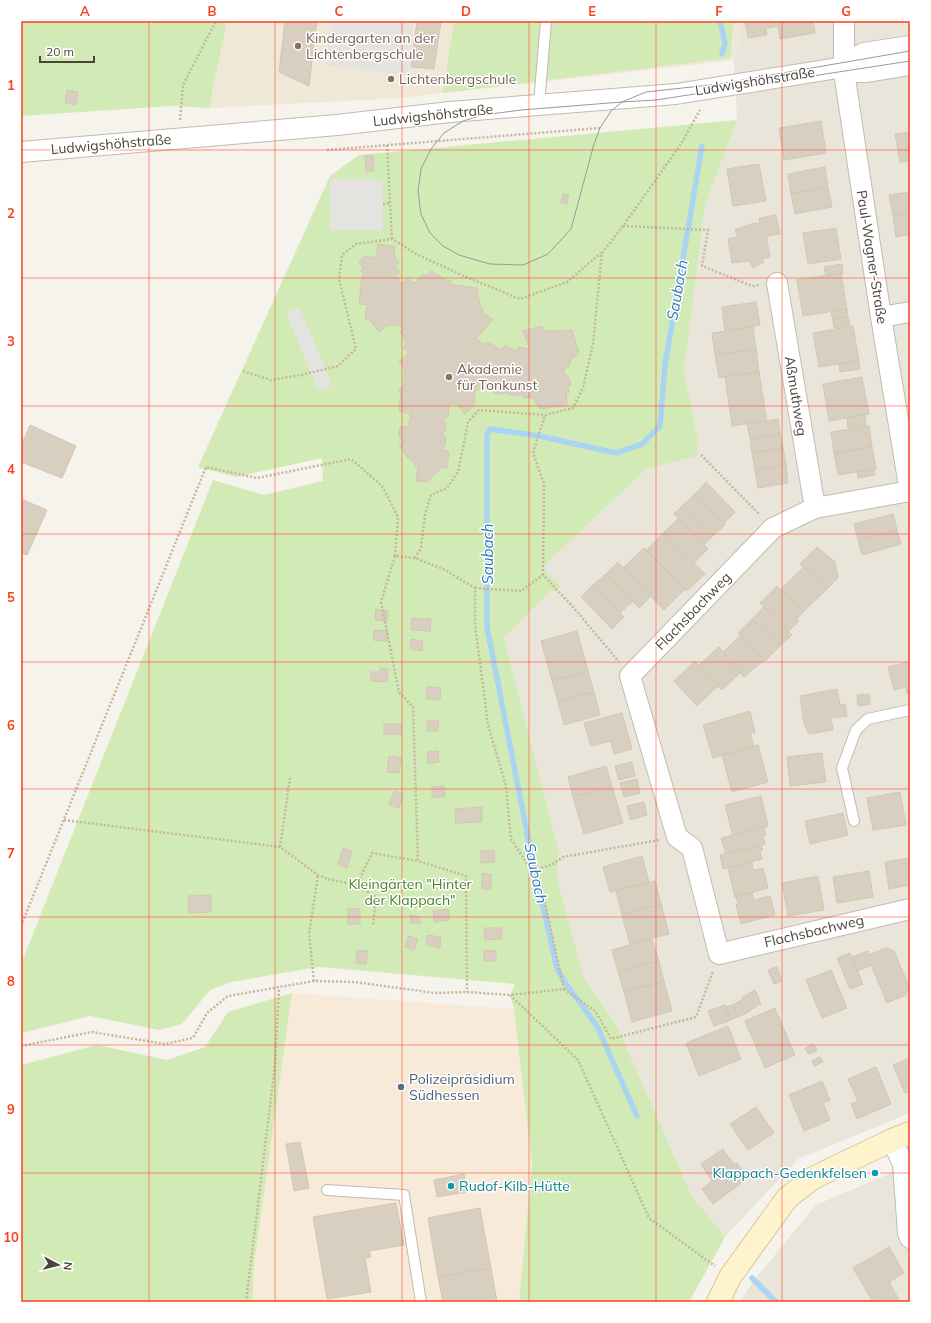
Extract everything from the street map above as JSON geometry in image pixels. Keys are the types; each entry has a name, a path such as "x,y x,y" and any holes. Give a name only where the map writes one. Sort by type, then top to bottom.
{"main road":[{"path":"718,1302 730,1278 787,1198 813,1178 901,1136"}],"street":[{"name":"Paul-Wagner-Straße","path":"844,21 844,67 881,317 910,492"},
{"name":"Ludwigshöhstraße","path":"844,67 864,53 910,46"},
{"name":"Ludwigshöhstraße","path":"21,152 337,125 450,112 539,104 676,94 844,67 867,72 910,65"},
{"name":"Aßmuthweg","path":"778,283 815,508"},
{"path":"881,317 910,312"},
{"name":"Flachsbachweg","path":"630,676 773,528 815,508 910,492"},
{"path":"630,676 677,837 692,848 719,954"},
{"name":"Flachsbachweg","path":"719,954 910,909"},
{"path":"901,1136 908,1233 910,1238"}],"lane":[{"path":"539,104 546,21"},
{"path":"854,821 842,768 856,730 868,719 910,710"},
{"path":"327,1190 404,1195 421,1302"}],"path":[{"path":"178,139 183,85 216,21"},
{"path":"243,371 271,380 301,375 338,366 356,349 339,279 342,255 356,244 392,239 418,255 520,299 568,282 602,253 623,226 681,144 712,88"},
{"path":"327,150 600,128"},
{"path":"387,145 392,239"},
{"path":"383,204 390,203"},
{"path":"623,226 708,230 702,266 752,286 778,283"},
{"path":"415,558 422,548 425,514 431,495 447,488 458,472 468,422 479,410 545,415 572,408 583,388 593,344 602,253"},
{"path":"545,415 533,453 544,484 543,575 574,608 630,676"},
{"path":"701,455 773,528"},
{"path":"21,926 206,467 257,478 351,459 382,486 398,517 395,556 381,602 399,692 413,707 418,861"},
{"path":"395,556 415,558 443,569 475,588 521,591 543,575"},
{"path":"475,588 475,625 488,726 506,786 512,839 541,884 564,989 596,1012 611,1039 696,1017 719,954"},
{"path":"280,847 290,778"},
{"path":"64,820 280,847 318,875 328,879 357,885 376,897 373,925"},
{"path":"531,867 538,868 551,866 563,857 677,837"},
{"path":"357,885 372,853 418,861 466,876 467,992"},
{"path":"314,981 309,934 318,875"},
{"path":"21,1046 92,1032 166,1044 193,1038 207,1013 228,996 314,981 355,982 435,993 467,992 510,995 564,989"},
{"path":"246,1302 275,1065 279,988"},
{"path":"510,995 578,1060 648,1218 730,1278"}],"shaded area":[{"name":"Lichtenbergschule","path":"227,21 742,21 734,60 400,98 209,108"},
{"path":"331,21 414,21 408,75 325,65"},
{"path":"742,21 910,21 910,1113 798,1159 725,1237 692,1196 617,1026 584,978 557,879 559,852 504,638 549,593 561,587 543,567 646,469 697,456 698,441 684,370 705,206 737,120 734,60"},
{"path":"330,179 383,180 383,231 330,230"},
{"path":"300,308 332,385 318,391 286,313"},
{"name":"Polizeipräsidium Südhessen","path":"292,993 514,1009 532,1165 519,1302 252,1302 254,1265"},
{"path":"910,1165 910,1302 740,1302 755,1279 816,1205"}],"green space":[{"path":"21,21 227,21 209,108 170,106 21,116"},
{"path":"454,21 734,21 730,58 443,93"},
{"name":"Kleingärten \"Hinter der Klappach\"","path":"737,120 705,206 684,370 698,441 697,456 646,469 543,567 561,587 549,593 504,638 559,852 557,879 584,978 617,1026 692,1196 725,1237 689,1302 519,1302 532,1165 514,1009 510,995 515,984 319,967 231,982 210,990 182,1024 159,1030 90,1016 21,1033 21,964 213,480 264,495 323,481 322,458 236,477 198,467 330,176 359,155"},
{"path":"292,993 254,1265 252,1302 21,1302 21,1065 97,1045 167,1060 205,1047 228,1012"}],"building":[{"name":"Kindergarten an der Lichtenbergschule","path":"285,21 317,21 309,86 279,72"},
{"path":"417,21 441,21 434,69 411,67"},
{"path":"745,21 813,21 815,33 780,39 778,26 766,28 767,35 748,38"},
{"path":"67,90 78,92 76,105 65,103"},
{"path":"821,121 826,153 784,160 779,128"},
{"path":"910,132 910,161 900,162 895,134"},
{"path":"373,155 374,171 366,172 365,156"},
{"path":"759,164 766,201 733,206 727,169"},
{"path":"825,167 828,187 791,194 788,174"},
{"path":"828,187 832,207 795,214 791,194"},
{"path":"910,192 910,213 893,216 889,195"},
{"path":"563,194 569,195 567,204 561,203"},
{"path":"910,213 910,234 896,237 893,216"},
{"path":"776,215 780,234 768,236 767,241 770,257 762,259 764,262 753,268 749,261 732,263 728,239 738,237 735,230 754,223 760,224 759,218"},
{"path":"836,228 841,259 808,264 803,233"},
{"path":"378,244 395,246 394,255 397,261 399,261 399,263 395,265 397,270 399,270 399,273 396,274 397,278 399,278 398,282 404,283 407,278 414,283 424,274 426,277 431,271 446,280 451,281 450,284 477,288 480,307 484,310 482,313 493,319 476,339 483,344 487,342 502,350 505,345 516,351 519,347 530,350 523,331 542,326 545,331 572,330 579,353 571,359 569,367 565,367 564,375 568,376 571,385 568,386 569,393 566,393 567,405 540,409 533,398 522,397 522,393 519,396 508,394 508,391 504,394 494,393 495,387 483,385 475,392 474,406 465,414 457,404 449,404 448,416 441,422 446,422 445,431 441,435 446,436 445,446 441,449 449,452 447,468 442,467 427,482 416,481 418,465 416,466 411,459 407,457 399,445 403,442 399,436 400,426 408,427 411,414 399,411 401,393 398,390 404,384 405,370 399,362 407,355 408,350 404,349 406,342 400,333 403,328 397,324 394,326 387,325 379,332 370,320 365,319 367,305 359,304 362,276 364,275 361,271 363,268 359,262 365,256 376,258"},
{"path":"842,264 843,273 826,276 824,267"},
{"path":"841,273 847,309 803,316 797,280"},
{"path":"756,302 760,325 725,331 722,307"},
{"path":"847,309 848,317 833,320 831,312"},
{"path":"848,317 850,325 834,328 833,320"},
{"path":"853,326 859,361 819,367 813,333"},
{"path":"753,327 756,349 715,355 712,333"},
{"path":"756,349 759,372 719,378 715,355"},
{"path":"859,361 860,369 840,372 839,364"},
{"path":"759,372 767,421 732,426 725,377"},
{"path":"862,377 869,414 829,421 823,384"},
{"path":"865,415 866,425 848,428 847,418"},
{"path":"778,419 780,434 750,439 747,424"},
{"path":"30,425 76,446 62,478 21,462 21,446"},
{"path":"869,426 872,447 834,453 831,432"},
{"path":"780,434 783,448 752,453 750,439"},
{"path":"872,447 876,469 838,475 834,453"},
{"path":"783,448 786,465 755,470 752,453"},
{"path":"786,465 788,483 758,488 755,470"},
{"path":"874,469 875,475 858,478 857,472"},
{"path":"706,482 735,512 724,523 695,494"},
{"path":"695,494 725,525 713,536 683,505"},
{"path":"21,499 47,510 27,555 21,553"},
{"path":"683,505 713,536 704,545 674,514"},
{"path":"893,514 897,530 858,540 854,524"},
{"path":"678,519 708,549 694,563 664,532"},
{"path":"897,530 901,544 862,555 858,540"},
{"path":"664,532 705,574 687,591 647,550"},
{"path":"817,547 835,562 838,578 826,590 800,564"},
{"path":"644,548 685,589 664,610 623,568"},
{"path":"618,562 651,596 639,608 606,574"},
{"path":"804,567 826,590 803,612 781,589"},
{"path":"606,574 632,602 620,613 593,585"},
{"path":"593,585 624,617 612,629 581,597"},
{"path":"777,586 803,612 797,619 799,621 789,631 760,603"},
{"path":"764,607 792,635 779,647 752,619"},
{"path":"376,609 388,611 387,621 375,620"},
{"path":"412,618 431,619 430,631 411,630"},
{"path":"752,619 779,647 765,661 738,633"},
{"path":"374,630 388,631 387,641 373,640"},
{"path":"577,631 588,671 552,681 541,641"},
{"path":"741,635 764,660 744,677 723,652"},
{"path":"411,639 423,641 422,651 410,649"},
{"path":"719,647 740,673 722,690 699,665"},
{"path":"695,661 718,686 697,706 674,681"},
{"path":"910,662 910,694 907,694 906,687 894,690 888,667"},
{"path":"380,668 388,669 387,682 371,681 371,672 380,672"},
{"path":"588,671 594,692 558,702 552,681"},
{"path":"427,687 441,688 440,700 426,699"},
{"path":"837,689 840,705 845,704 847,716 831,718 833,730 809,734 804,724 800,696"},
{"path":"594,692 600,715 564,725 558,702"},
{"path":"869,694 870,704 858,706 857,695"},
{"path":"750,711 755,733 750,733 754,746 713,758 703,725"},
{"path":"622,713 632,749 614,754 611,741 591,746 584,723"},
{"path":"427,721 439,721 438,731 427,731"},
{"path":"384,724 401,724 401,734 384,734"},
{"path":"758,745 768,782 732,792 722,755"},
{"path":"438,751 439,762 428,764 427,752"},
{"path":"822,753 826,782 790,786 787,757"},
{"path":"389,756 401,758 399,773 387,772"},
{"path":"632,762 635,776 619,780 615,766"},
{"path":"606,766 612,786 573,797 568,777"},
{"path":"637,779 640,793 624,797 620,783"},
{"path":"444,786 445,797 432,797 432,787"},
{"path":"612,786 623,823 584,834 573,797"},
{"path":"394,791 403,794 399,808 389,805"},
{"path":"900,792 906,825 873,830 867,798"},
{"path":"761,796 768,826 733,836 725,805"},
{"path":"644,802 647,815 630,820 627,806"},
{"path":"482,807 482,822 456,823 455,809"},
{"path":"843,813 848,835 810,844 805,821"},
{"path":"764,827 766,835 763,835 765,844 726,854 721,838"},
{"path":"761,845 763,850 760,851 762,859 723,869 720,855"},
{"path":"343,848 352,851 347,868 338,865"},
{"path":"494,850 495,862 481,863 481,851"},
{"path":"642,856 649,882 610,892 603,867"},
{"path":"910,858 910,885 889,889 885,862"},
{"path":"752,862 753,870 763,868 768,888 735,897 728,868"},
{"path":"869,871 873,897 837,903 833,877"},
{"path":"482,873 491,874 491,889 482,889"},
{"path":"818,876 824,910 788,916 782,883"},
{"path":"655,881 661,904 622,915 616,891"},
{"path":"752,893 754,900 770,896 775,915 741,924 736,905 738,904 736,897"},
{"path":"211,895 211,912 189,913 188,896"},
{"path":"661,904 669,934 630,944 622,915"},
{"path":"348,908 360,909 360,924 348,924"},
{"path":"448,909 450,920 434,922 433,911"},
{"path":"411,915 420,917 420,924 410,923"},
{"path":"484,928 502,928 502,939 485,940"},
{"path":"427,935 441,937 440,948 426,945"},
{"path":"408,936 418,939 414,950 405,947"},
{"path":"652,939 659,961 618,972 612,950"},
{"path":"886,948 894,951 909,986 906,995 887,1003 871,965 858,971 852,957 868,951 869,955"},
{"path":"357,950 368,951 366,964 356,963"},
{"path":"484,950 496,951 496,961 484,961"},
{"path":"850,953 863,984 850,989 837,958"},
{"path":"659,961 664,981 624,992 618,972"},
{"path":"777,967 782,981 774,984 768,970"},
{"path":"831,970 847,1008 822,1018 806,980"},
{"path":"664,981 672,1011 632,1022 624,992"},
{"path":"755,990 761,1004 737,1017 733,1005"},
{"path":"725,1005 731,1020 714,1026 708,1011"},
{"path":"733,1005 737,1017 731,1020 726,1007"},
{"path":"775,1008 795,1055 765,1068 745,1021"},
{"path":"728,1026 741,1059 699,1076 686,1043"},
{"path":"814,1044 817,1051 808,1054 805,1048"},
{"path":"820,1057 823,1062 814,1066 812,1061"},
{"path":"910,1058 910,1091 905,1093 893,1065"},
{"path":"876,1067 891,1104 857,1119 851,1104 858,1101 848,1079"},
{"path":"822,1081 830,1100 823,1103 830,1120 804,1131 789,1095"},
{"path":"756,1107 774,1133 748,1150 730,1124"},
{"path":"300,1142 309,1188 294,1191 286,1144"},
{"path":"723,1149 734,1165 737,1163 748,1178 713,1204 702,1189 712,1181 701,1164"},
{"name":"Rudof-Kilb-Hütte","path":"464,1174 467,1192 437,1197 434,1180"},
{"path":"396,1203 404,1245 369,1251 371,1257 365,1258 371,1292 327,1299 313,1217"},
{"path":"480,1208 491,1268 438,1277 428,1218"},
{"path":"889,1247 904,1273 889,1282 899,1300 896,1302 873,1302 853,1268"},
{"path":"491,1268 497,1302 443,1302 438,1277"}],"waterway":[{"name":"Saubach","path":"720,21 725,43 722,54"},
{"name":"Saubach","path":"637,1116 597,1026 566,984 557,969 530,848 487,627 487,435 490,429 539,436 616,453 642,444 660,426 665,365 702,146"},
{"name":"Saubach","path":"752,1278 776,1302"}],"tram line":[{"path":"910,51 719,84 646,92 622,102 611,111 600,128 594,144 571,229 548,254 523,265 490,264 459,255 443,246 430,233 421,214 418,191 421,169 431,149 444,133 463,121 483,115 521,110 622,102 656,100 910,61"}],"place":[{"name":"Kindergarten an der Lichtenbergschule","path":"298,46"},
{"name":"Lichtenbergschule","path":"391,79"},
{"name":"Akademie für Tonkunst","path":"449,377"},
{"name":"Polizeipräsidium Südhessen","path":"401,1087"},
{"name":"Klappach-Gedenkfelsen","path":"875,1173"},
{"name":"Rudof-Kilb-Hütte","path":"451,1186"}]}
